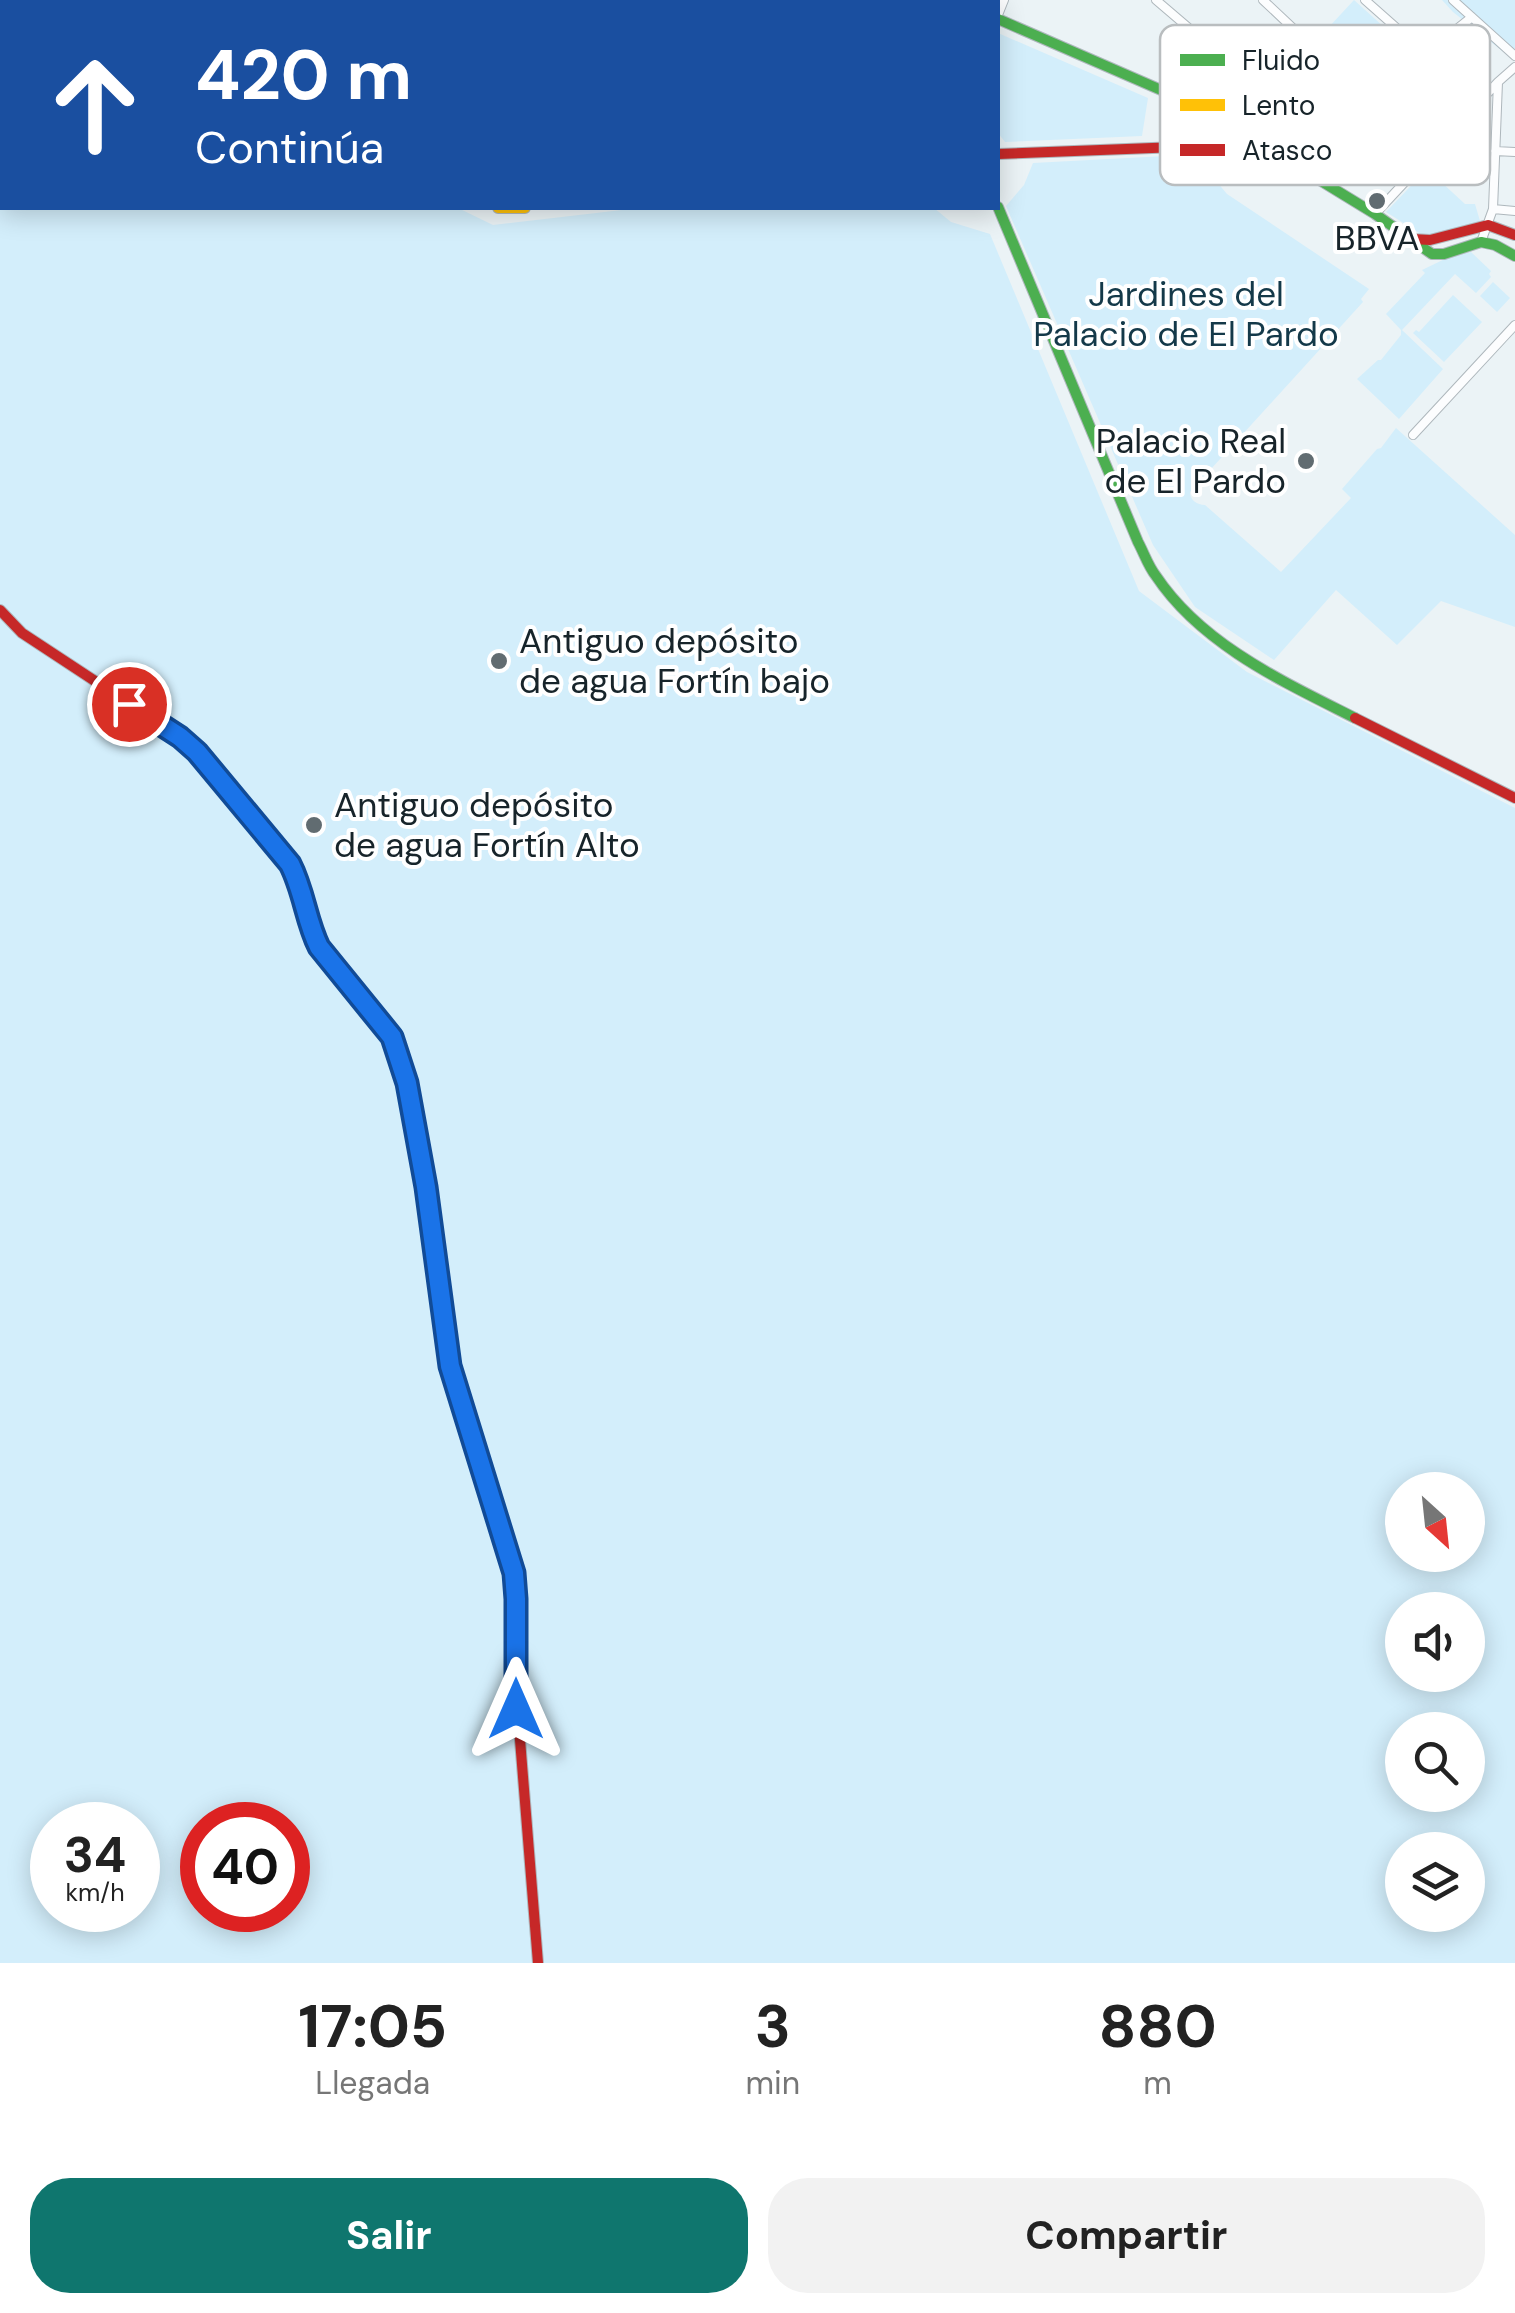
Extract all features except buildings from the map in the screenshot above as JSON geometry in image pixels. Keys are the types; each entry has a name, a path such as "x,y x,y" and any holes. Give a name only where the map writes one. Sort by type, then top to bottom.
{"street":[{"path":"1156,0 1185,25"},
{"path":"1263,0 1274,4 1292,25"},
{"path":"1365,0 1394,25"},
{"path":"1376,10 1384,0"},
{"path":"1453,0 1481,25"},
{"path":"1462,25 1472,17"},
{"path":"1000,18 1160,91"},
{"path":"1490,33 1515,56"},
{"path":"1490,91 1514,68"},
{"path":"1481,242 1493,209 1498,82"},
{"path":"1000,154 1160,148"},
{"path":"1495,151 1515,152"},
{"path":"1329,185 1421,242 1432,254 1481,242 1515,256"},
{"path":"1375,214 1403,185"},
{"path":"1493,209 1515,210"},
{"path":"999,210 1138,542 1154,574 1181,607 1206,631 1300,690 1515,798"},
{"path":"1421,242 1488,225 1515,235"},
{"path":"1414,435 1515,326"},
{"path":"0,610 22,633 197,752 290,864 315,938 392,1037 397,1049 426,1187 450,1366 514,1573 516,1709 538,1963"}],"green space":[{"path":"1354,0 1382,25 1331,25"},
{"path":"1442,0 1515,0 1515,61 1490,41 1490,25 1469,25"},
{"path":"1000,34 1148,98 1142,136 1005,142 1000,136"},
{"name":"Jardines del Palacio de El Pardo","path":"1160,156 1160,185 1220,185 1227,194 1369,289 1361,299 1363,302 1190,492 1193,500 1205,505 1281,572 1351,498 1342,489 1396,428 1515,535 1515,627 1441,601 1397,645 1336,590 1274,660 1195,607 1153,545 1006,206 1024,185 1033,163"},
{"path":"1412,185 1444,185 1465,204 1475,204 1480,221 1431,235 1421,234 1386,212"},
{"path":"0,210 462,210 493,225 622,210 936,210 951,222 990,234 1139,591 1247,672 1515,808 1515,1963 0,1963"},
{"path":"1471,252 1491,271 1491,277 1476,293 1455,274 1402,330 1443,369 1399,419 1357,379 1381,360 1401,335 1386,314 1425,273 1422,270 1451,256"},
{"path":"1493,282 1510,298 1497,312 1480,296"},
{"path":"1453,295 1482,322 1444,362 1413,333 1419,332"}],"traffic: fast":[{"path":"1000,20 1160,90"},
{"path":"1328,185 1432,254 1481,242 1515,256"},
{"path":"999,210 1153,572 1175,600 1220,642 1355,718"}],"traffic: slow":[{"path":"431,1222 450,1366 514,1573 516,1690"}],"traffic: jam":[{"path":"1000,154 1160,148"},
{"path":"1412,239 1430,240 1488,225 1515,235"},
{"path":"0,610 22,633 180,737 197,752 290,865 319,947 392,1037 407,1083 431,1222"},
{"path":"1355,718 1515,798"},
{"path":"516,1690 538,1963"}],"place":[{"name":"BBVA","path":"1377,201"},
{"name":"Palacio Real de El Pardo","path":"1306,461"},
{"name":"Antiguo depósito de agua Fortín bajo","path":"499,661"},
{"name":"Antiguo depósito de agua Fortín Alto","path":"314,825"}],"route":[{"path":"129,704 197,752 290,864 319,947 392,1037 397,1049 426,1187 450,1366 514,1573 516,1709"}]}
